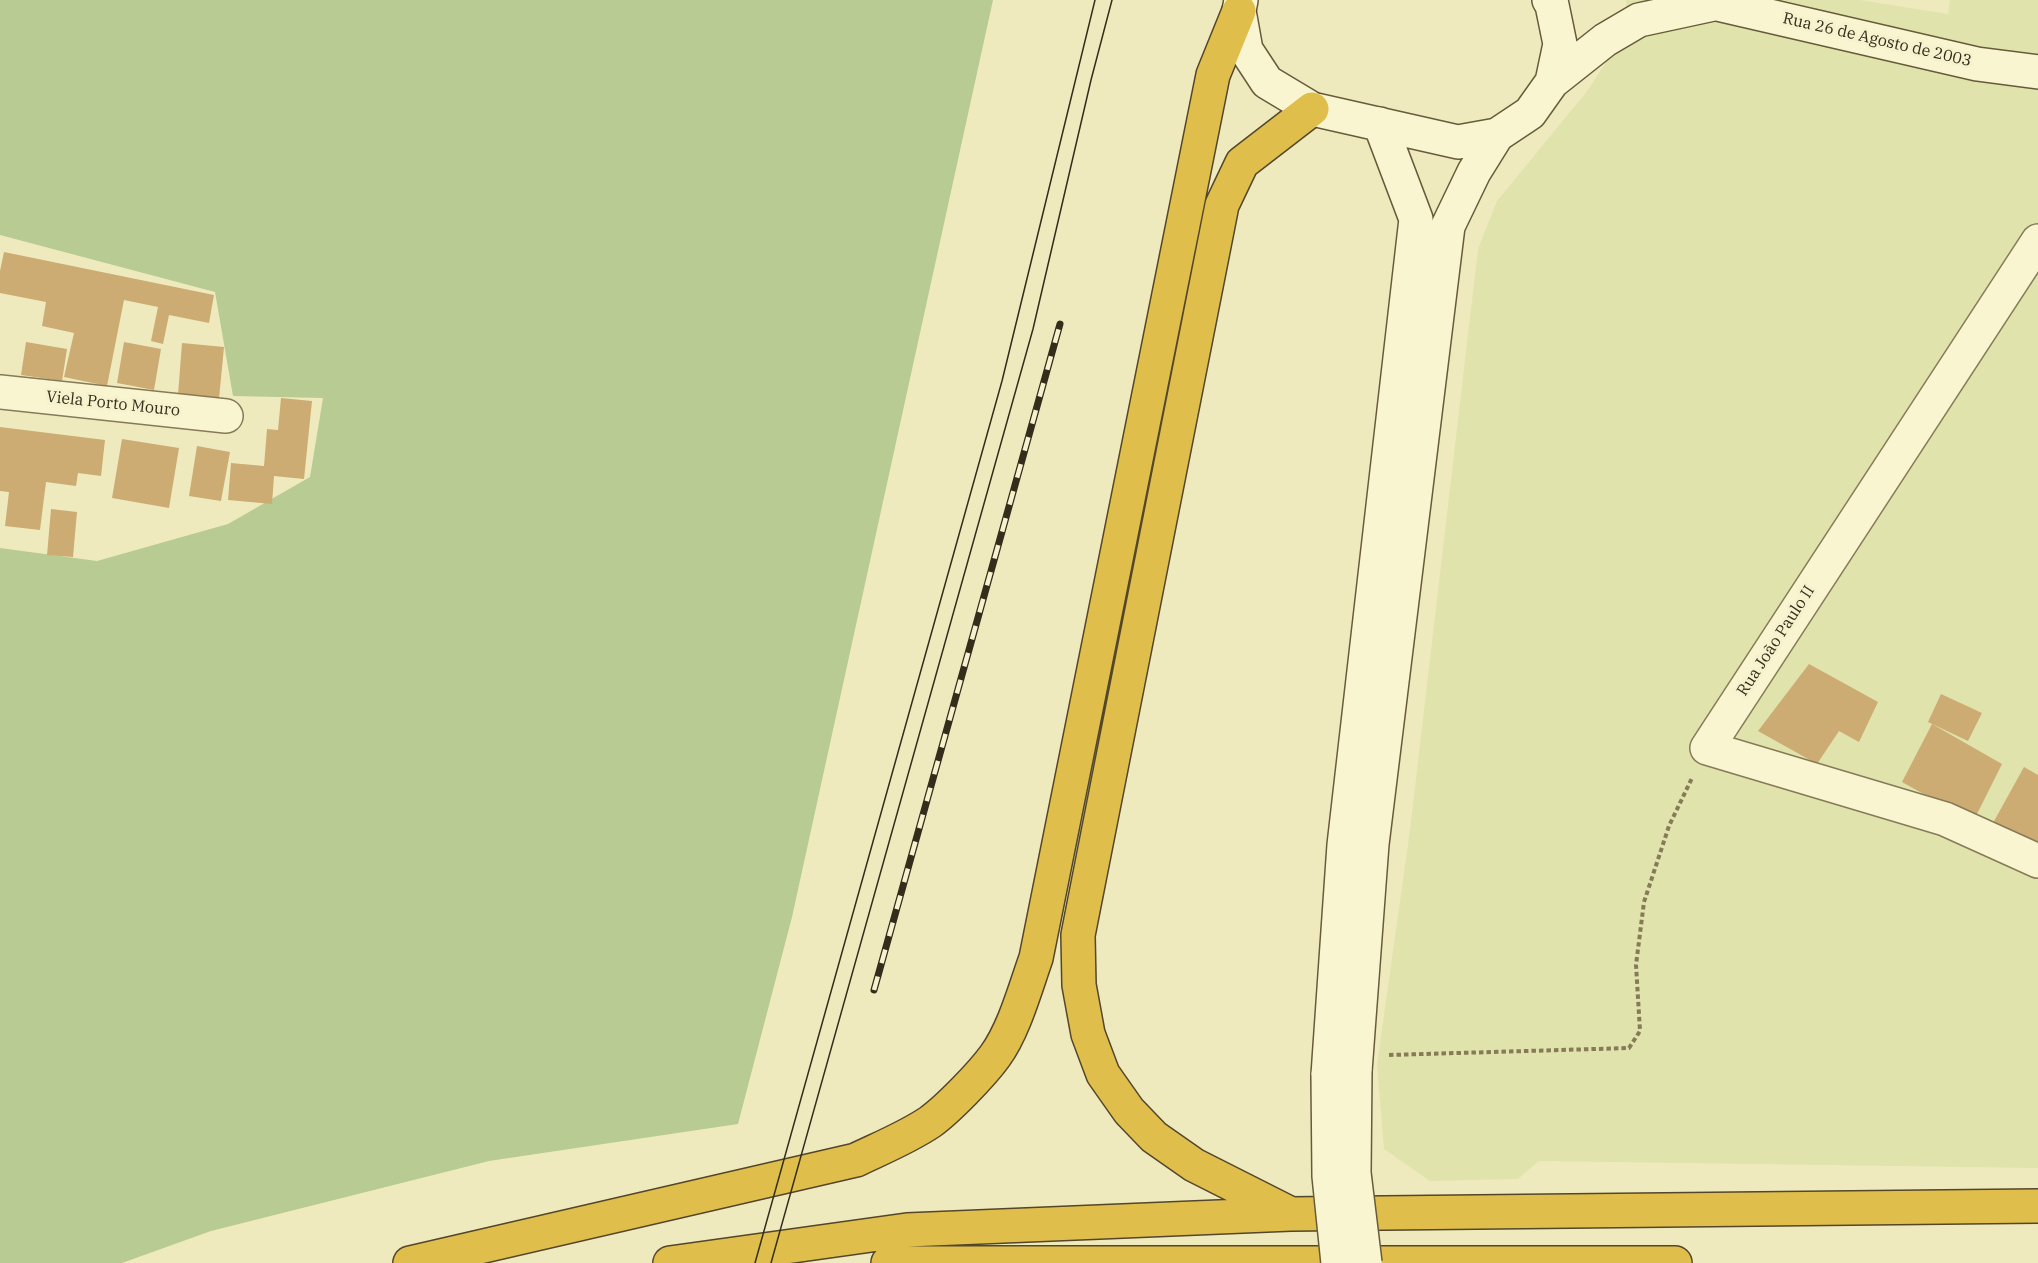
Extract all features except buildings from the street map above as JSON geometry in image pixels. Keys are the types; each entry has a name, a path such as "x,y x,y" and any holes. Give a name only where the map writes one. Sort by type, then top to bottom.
{"highway":[{"path":"410,1263 856,1160 897,1141 931,1121 996,1055 1017,1012 1036,958 1213,75 1240,6"},
{"path":"1291,1214 1194,1165 1155,1137 1129,1112 1103,1074 1088,1034 1079,985 1078,935 1222,205 1242,163 1312,109"},
{"path":"1934,1206 2038,1196"},
{"path":"670,1263 907,1230 1291,1214 2038,1206"},
{"path":"888,1263 1675,1263"}],"main road":[{"path":"1240,6 1246,50 1267,82 1312,109 1458,142 1497,135 1530,113 1552,82 1560,44 1549,0"},
{"name":"Rua 26 de Agosto de 2003","path":"1552,82 1605,40 1639,20 1709,1 1977,64 2038,72"},
{"path":"1365,1263 1354,1173 1347,1066 1344,845 1416,219 1380,124"},
{"path":"1338,1263 1329,1176 1347,1066 1448,226 1474,171 1497,135"},
{"name":"Rua João Paulo II","path":"1707,748 2038,241"},
{"name":"Viela Porto Mouro","path":"0,392 226,416"},
{"path":"1707,748 1946,819 2038,861"}],"path":[{"path":"1347,1066 1383,1055 1629,1048 1640,1031 1636,965 1644,902 1669,826 1707,748"}],"green space":[{"path":"0,0 993,0 792,917 738,1124 489,1161 211,1231 122,1263 0,1263 0,548 97,561 228,524 310,477 323,398 233,396 215,292 0,235"},
{"path":"1626,0 1860,0 1948,14 1950,0 2038,0 2038,1168 1539,1161 1518,1179 1430,1181 1384,1149 1377,1065 1410,830 1478,249 1497,201 1588,90 1610,56 1627,10"}],"tram line":[{"path":"755,1263 1002,381 1095,0"},
{"path":"771,1263 1033,329 1112,0"}],"railway":[{"path":"874,990 1060,324"}]}
